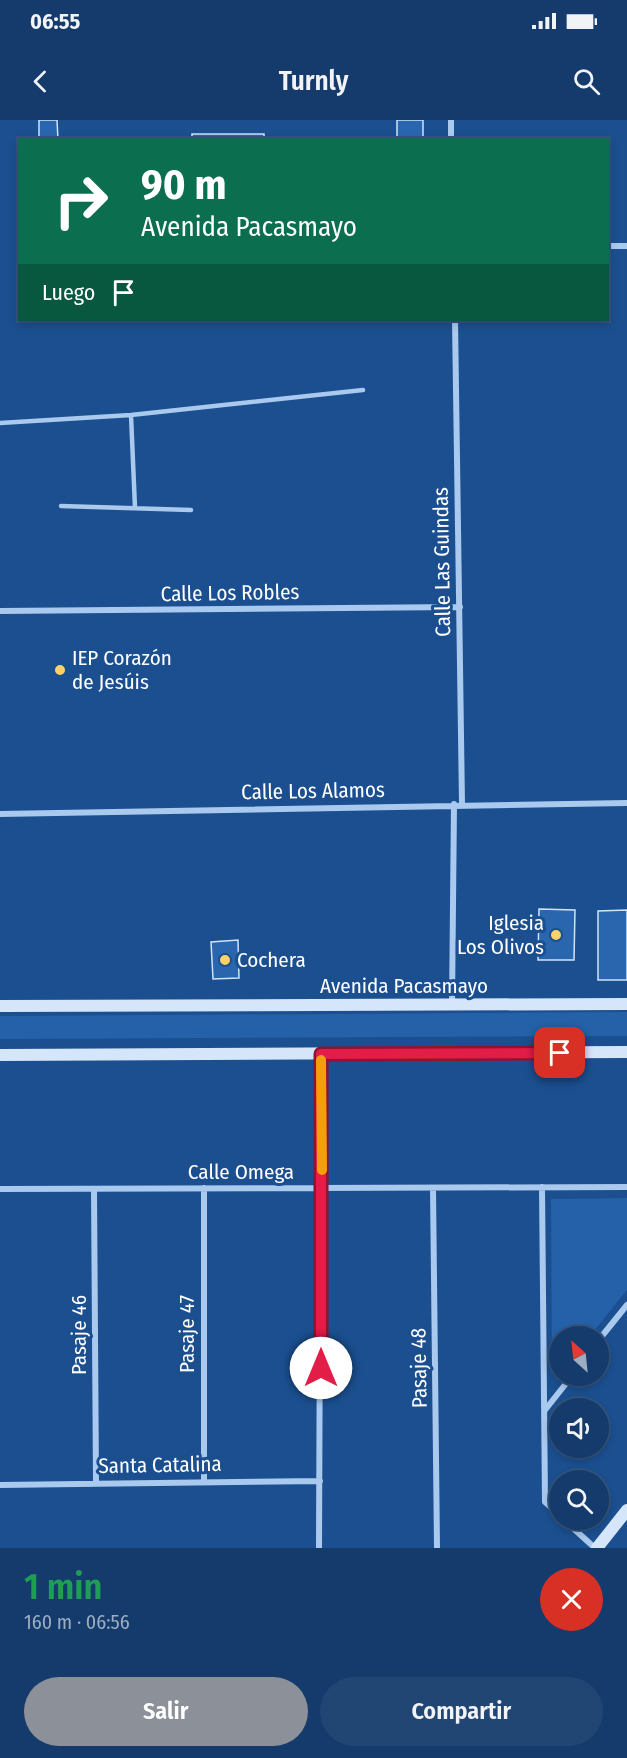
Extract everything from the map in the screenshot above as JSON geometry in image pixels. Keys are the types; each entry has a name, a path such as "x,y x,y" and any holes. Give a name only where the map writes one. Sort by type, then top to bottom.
{"main road":[{"name":"Avenida Pacasmayo","path":"0,1006 627,1004"},
{"path":"0,1055 627,1052"},
{"path":"596,1548 627,1510"}],"street":[{"path":"451,120 451,138"},
{"path":"609,246 627,246"},
{"name":"Calle Las Guindas","path":"455,321 462,804"},
{"name":"Calle Los Robles","path":"0,611 460,607"},
{"name":"Calle Los Alamos","path":"0,814 627,802"},
{"path":"452,1006 454,804"},
{"path":"319,1548 321,1054"},
{"path":"542,1187 546,1502 549,1505"},
{"name":"Calle Omega","path":"0,1189 627,1187"},
{"name":"Pasaje 47","path":"204,1188 204,1480"},
{"name":"Pasaje 48","path":"434,1188 437,1548"},
{"name":"Pasaje 46","path":"94,1189 96,1482"},
{"path":"609,1327 627,1305"},
{"path":"545,1410 564,1386"},
{"name":"Santa Catalina","path":"0,1485 204,1480 320,1481"},
{"path":"575,1530 596,1548"}],"lane":[{"path":"0,423 131,415 363,390"},
{"path":"131,415 135,508"},
{"path":"61,506 191,510"}],"shaded area":[{"path":"627,1012 627,1036 0,1039 0,1016"},
{"path":"627,1198 627,1290 598,1326 552,1326 551,1199"}],"building":[{"path":"39,120 57,120 58,138 39,138"},
{"path":"397,120 423,120 423,138 397,138"},
{"path":"192,134 264,134 264,138 192,138"},
{"name":"Iglesia Los Olivos","path":"539,909 575,910 574,960 538,960"},
{"path":"627,910 627,980 598,980 598,911"},
{"name":"Cochera","path":"238,940 239,978 213,979 211,942"}],"slow traffic":[{"path":"321,1060 322,1170"}],"place":[{"name":"IEP Corazón de Jesúis","path":"60,670"},
{"name":"Iglesia Los Olivos","path":"556,935"},
{"name":"Cochera","path":"225,960"}],"route":[{"path":"321,1368 321,1054 560,1053"}]}
